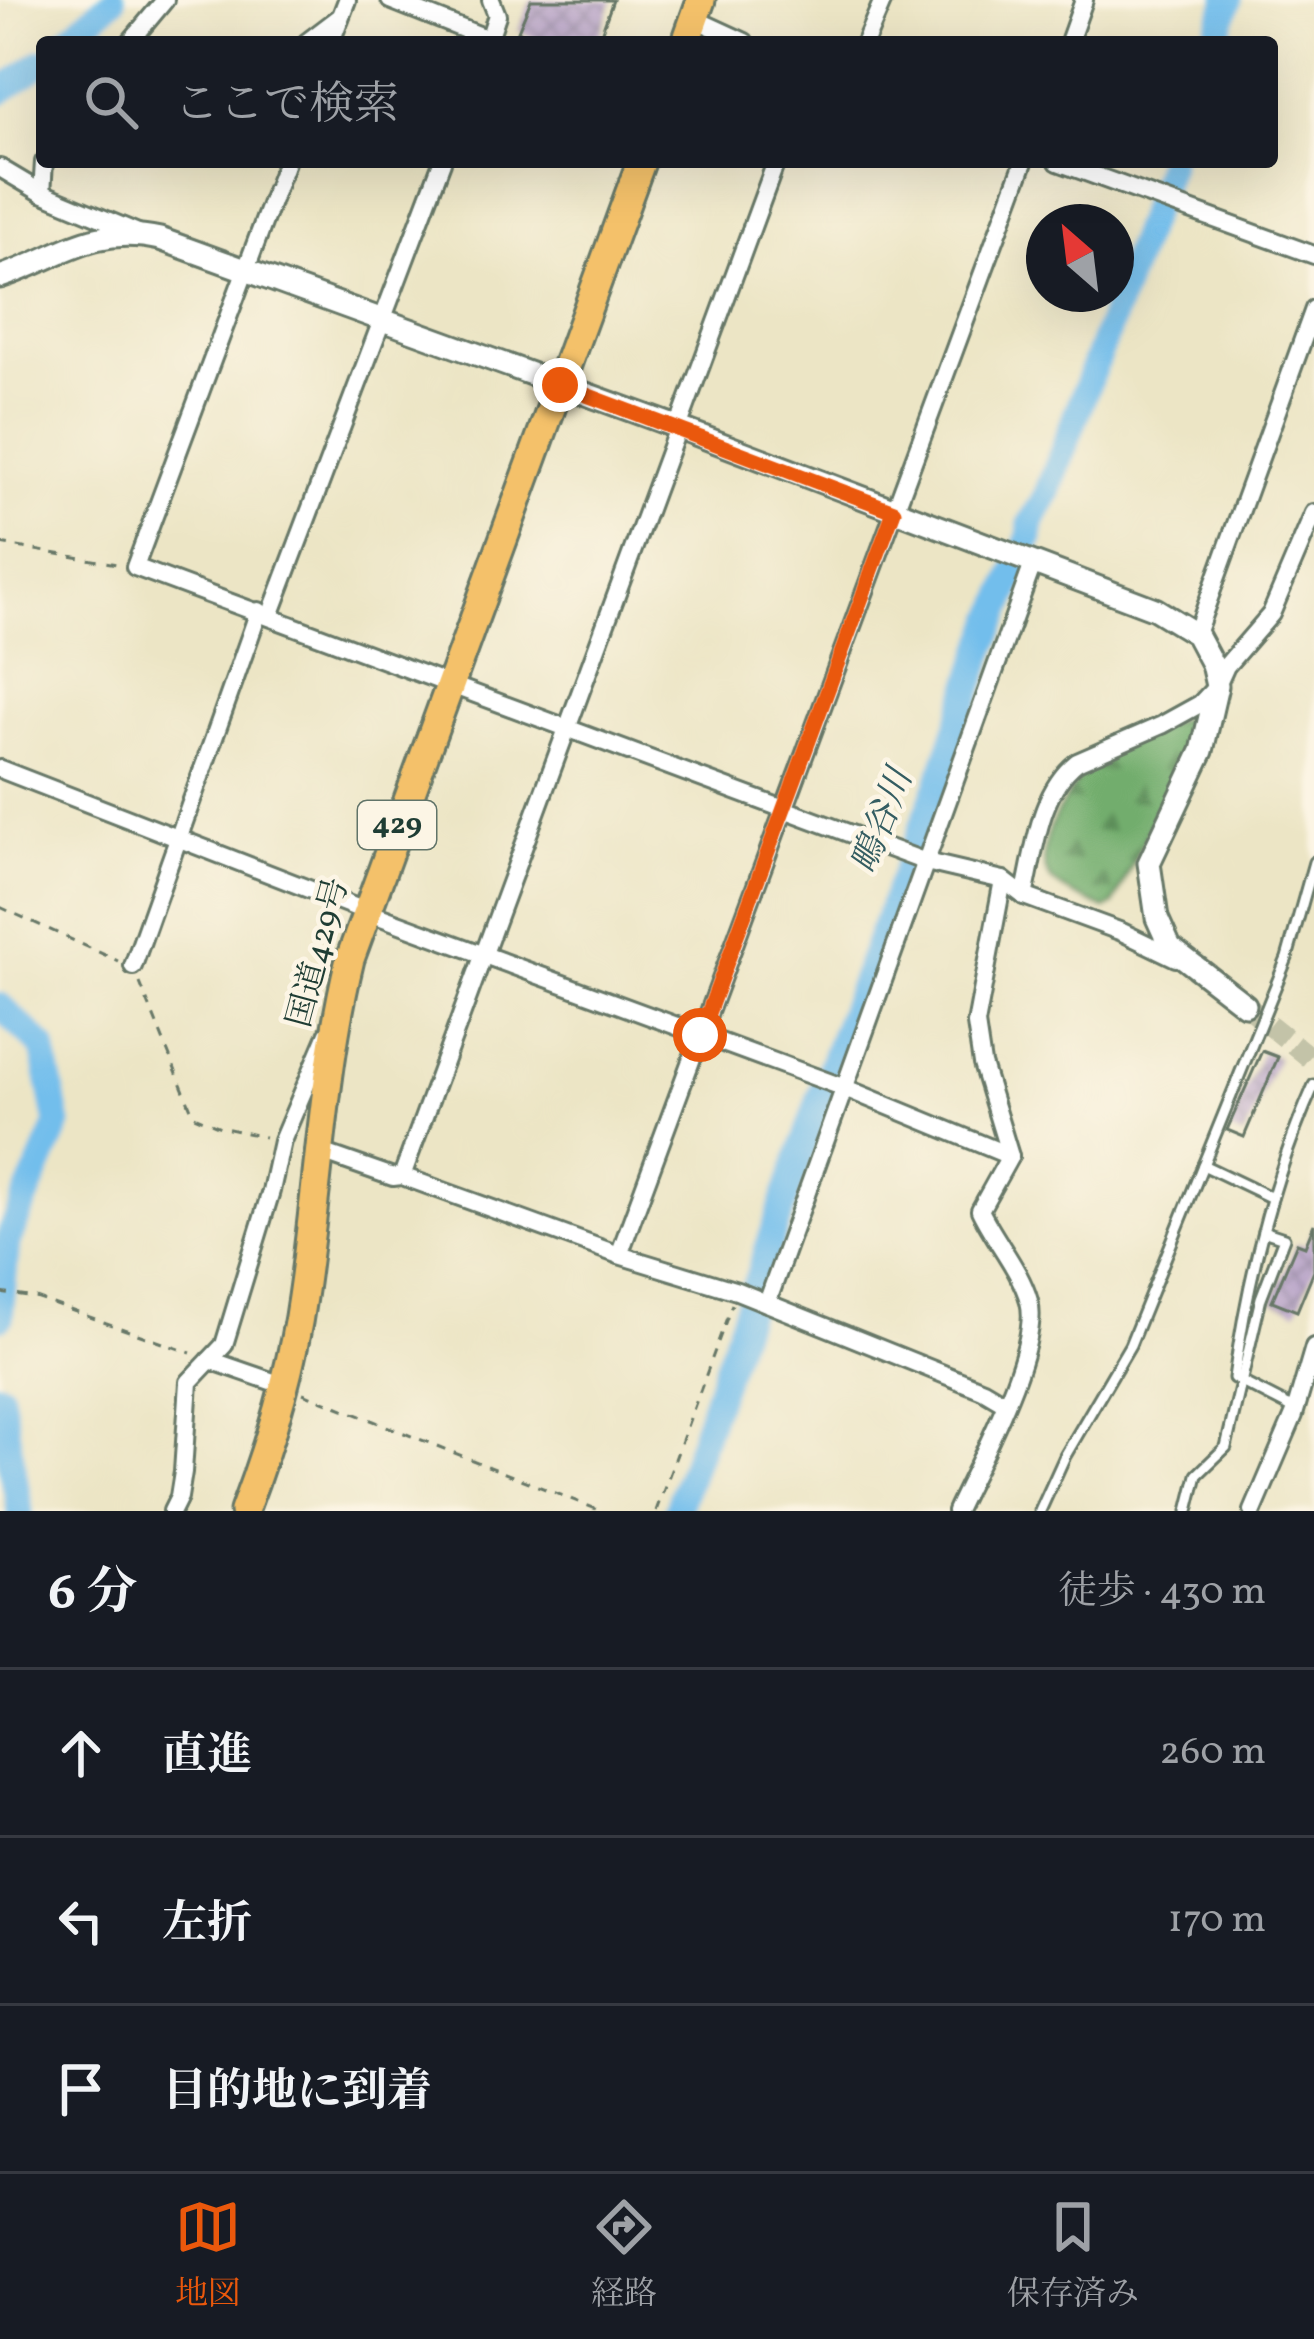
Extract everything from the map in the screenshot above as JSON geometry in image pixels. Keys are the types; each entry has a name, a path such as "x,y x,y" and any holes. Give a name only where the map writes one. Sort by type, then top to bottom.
{"highway":[{"name":"国道429号","path":"244,1511 284,1386 302,1300 334,1022 365,911 639,168"}],"street":[{"path":"135,36 165,0"},
{"path":"390,0 479,36"},
{"path":"491,0 497,15 492,36"},
{"path":"868,36 883,0"},
{"path":"1071,36 1084,0"},
{"path":"314,36 344,8"},
{"path":"694,20 731,36"},
{"path":"0,168 42,193 140,235 677,427 1155,609 1196,634 1212,664 1217,686"},
{"path":"42,193 44,168"},
{"path":"284,168 135,567 926,862 1003,880 1024,896 1122,932 1194,967"},
{"path":"133,966 264,614 440,168"},
{"path":"403,1176 774,168"},
{"path":"619,1255 1022,168"},
{"path":"1075,168 1314,255"},
{"path":"0,277 100,235 140,235"},
{"path":"1196,634 1314,309"},
{"path":"1245,1005 1170,946 1157,917 1149,863 1202,751 1226,666 1271,614 1314,513"},
{"path":"767,1303 1034,561"},
{"path":"1024,896 1049,795 1065,771 1115,742 1162,725 1200,704 1217,686"},
{"path":"0,769 365,911 845,1088 1010,1156"},
{"path":"956,1511 1005,1403 1031,1330 1029,1301 980,1210 1010,1156 982,1064 976,1024 1003,880"},
{"path":"172,1511 183,1472 189,1382 224,1346 271,1191 281,1141 334,1022"},
{"path":"319,1151 767,1303 1005,1403"},
{"path":"1252,1511 1295,1410 1314,1347"},
{"path":"210,1360 284,1386"}],"lane":[{"path":"1040,1511 1065,1456 1130,1346 1287,958 1314,862"},
{"path":"1295,1410 1234,1378 1246,1288 1288,1144 1314,1085"},
{"path":"1203,1165 1272,1198"},
{"path":"1188,1511 1197,1475 1226,1447 1261,1298 1284,1238 1263,1231"}],"path":[{"path":"0,544 135,567"},
{"path":"0,907 133,966 194,1117 281,1141"},
{"path":"656,1511 736,1292"},
{"path":"0,1293 36,1298 210,1360"},
{"path":"284,1386 601,1511"}],"green space":[{"path":"1196,713 1202,717 1113,905 1105,909 1054,882 1044,862 1045,845 1060,807 1085,773 1120,744"}],"building":[{"path":"531,0 613,0 600,36 529,36 518,31"},
{"path":"1262,1051 1278,1057 1244,1137 1227,1130"},
{"path":"1314,1224 1314,1270 1297,1311 1272,1301 1297,1243 1305,1246"}],"waterway":[{"path":"72,36 112,0"},
{"name":"鴫谷川","path":"1216,36 1229,0"},
{"path":"0,92 36,66"},
{"name":"鴫谷川","path":"677,1511 833,1060 1167,168"},
{"path":"0,1006 43,1047 58,1124 7,1242 0,1317"},
{"path":"0,1395 20,1511"}],"tunnel":[{"path":"1245,1005 1314,1061"}],"route":[{"path":"560,385 894,511 700,1035"}]}
